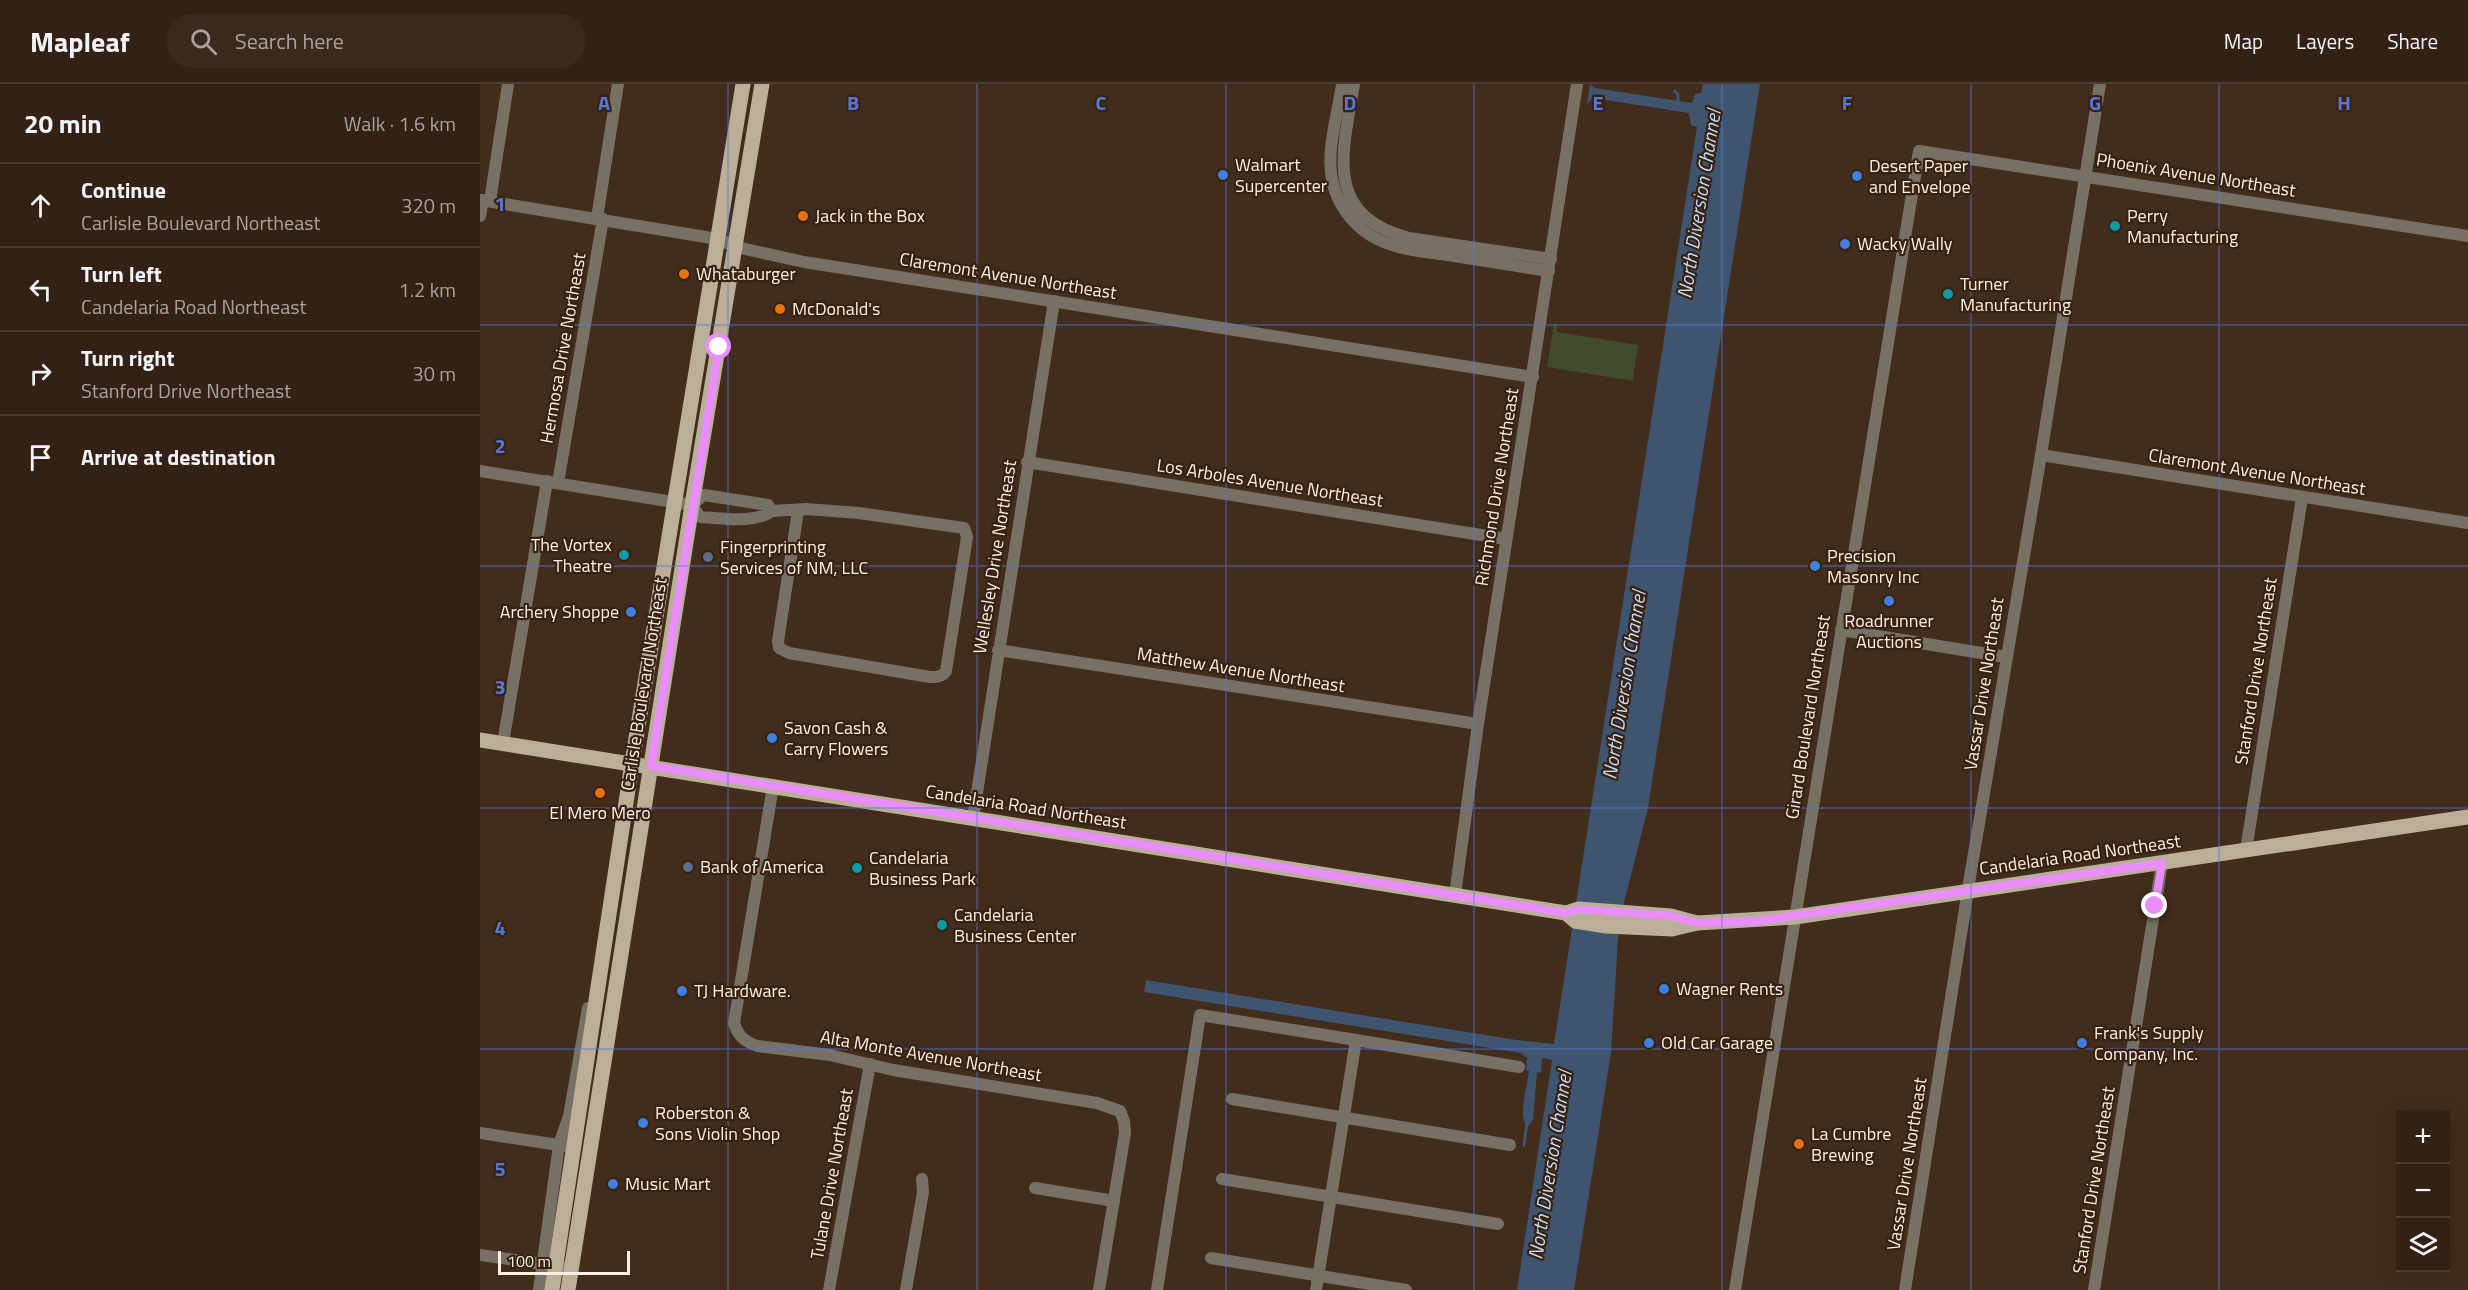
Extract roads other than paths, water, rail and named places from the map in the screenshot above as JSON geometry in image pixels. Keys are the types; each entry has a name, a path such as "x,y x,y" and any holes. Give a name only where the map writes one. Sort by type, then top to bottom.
{"main road":[{"name":"Carlisle Boulevard Northeast","path":"552,1290 549,1264 567,1146 604,951 632,763 743,84"},
{"path":"750,84 746,117 755,128"},
{"name":"Carlisle Boulevard Northeast","path":"568,1290 692,505 762,84"},
{"name":"Candelaria Road Northeast","path":"480,740 1566,913 1578,909 1635,921 1671,916 1697,923 1795,917 2468,817"}],"street":[{"path":"480,216 508,84"},
{"name":"Hermosa Drive Northeast","path":"503,743 600,219 618,84"},
{"path":"1342,84 1331,159 1332,179 1344,197 1365,218 1388,232 1409,238 1550,265"},
{"path":"1344,197 1342,160 1353,84"},
{"name":"Richmond Drive Northeast","path":"1455,895 1478,724 1577,84"},
{"name":"Vassar Drive Northeast","path":"1905,1290 2100,84"},
{"name":"Phoenix Avenue Northeast","path":"1918,151 2468,236"},
{"name":"Girard Boulevard Northeast","path":"1735,1290 1918,151"},
{"name":"Claremont Avenue Northeast","path":"484,200 718,239 736,247 804,262 1533,377"},
{"name":"Wellesley Drive Northeast","path":"973,818 1027,462 1054,302"},
{"name":"Claremont Avenue Northeast","path":"2041,455 2468,524"},
{"name":"Los Arboles Avenue Northeast","path":"1027,462 1506,539"},
{"path":"480,471 692,505 700,517 764,517 772,511 806,509 859,513 964,528 967,537 944,675 930,677 789,653 779,648 778,641 798,511"},
{"path":"692,505 704,495 768,505 772,511"},
{"name":"Stanford Drive Northeast","path":"2246,850 2302,498"},
{"path":"1841,630 2006,657"},
{"name":"Matthew Avenue Northeast","path":"998,650 1478,724"},
{"name":"Alta Monte Avenue Northeast","path":"773,786 734,1023 737,1035 757,1046 830,1055 893,1070 1096,1102 1120,1111 1125,1133 1114,1201"},
{"name":"Stanford Drive Northeast","path":"2094,1290 2162,863"},
{"path":"1157,1290 1200,1015 1520,1067"},
{"path":"1316,1290 1356,1040"},
{"name":"Tulane Drive Northeast","path":"829,1290 870,1064"},
{"path":"1232,1100 1510,1145"},
{"path":"480,1133 591,1150"},
{"path":"906,1290 923,1192 922,1179"},
{"path":"1222,1179 1498,1224"},
{"path":"1035,1188 1114,1201 1099,1290"},
{"path":"480,1255 572,1268"},
{"path":"1211,1258 1406,1290"},
{"path":"539,1290 549,1264"}],"water":[{"name":"North Diversion Channel","path":"1590,84 1595,88 1692,103 1695,94 1701,93 1703,84 1760,84 1648,808 1624,902 1618,939 1611,1053 1574,1290 1517,1290 1552,1060 1542,1058 1541,1073 1537,1072 1533,1120 1527,1128 1523,1108 1529,1071 1526,1070 1527,1058 1521,1053 1144,992 1146,980 1516,1040 1554,1044 1697,127 1691,125 1689,113 1593,98 1587,104"}],"waterway":[{"path":"1675,91 1678,95 1678,103"},
{"path":"1524,1145 1527,1122"}],"place":[{"name":"Walmart Supercenter","path":"1223,175"},
{"name":"Desert Paper and Envelope","path":"1857,176"},
{"name":"Jack in the Box","path":"803,216"},
{"name":"Perry Manufacturing","path":"2115,226"},
{"name":"Wacky Wally","path":"1845,244"},
{"name":"Whataburger","path":"684,274"},
{"name":"Turner Manufacturing","path":"1948,294"},
{"name":"McDonald's","path":"780,309"},
{"name":"The Vortex Theatre","path":"624,555"},
{"name":"Fingerprinting Services of NM, LLC","path":"708,557"},
{"name":"Precision Masonry Inc","path":"1815,566"},
{"name":"Roadrunner Auctions","path":"1889,601"},
{"name":"Archery Shoppe","path":"631,612"},
{"name":"Savon Cash & Carry Flowers","path":"772,738"},
{"name":"El Mero Mero","path":"600,793"},
{"name":"Bank of America","path":"688,867"},
{"name":"Candelaria Business Park","path":"857,868"},
{"name":"Candelaria Business Center","path":"942,925"},
{"name":"Wagner Rents","path":"1664,989"},
{"name":"TJ Hardware.","path":"682,991"},
{"name":"Old Car Garage","path":"1649,1043"},
{"name":"Frank's Supply Company, Inc.","path":"2082,1043"},
{"name":"Roberston & Sons Violin Shop","path":"643,1123"},
{"name":"La Cumbre Brewing","path":"1799,1144"},
{"name":"Music Mart","path":"613,1184"}]}
